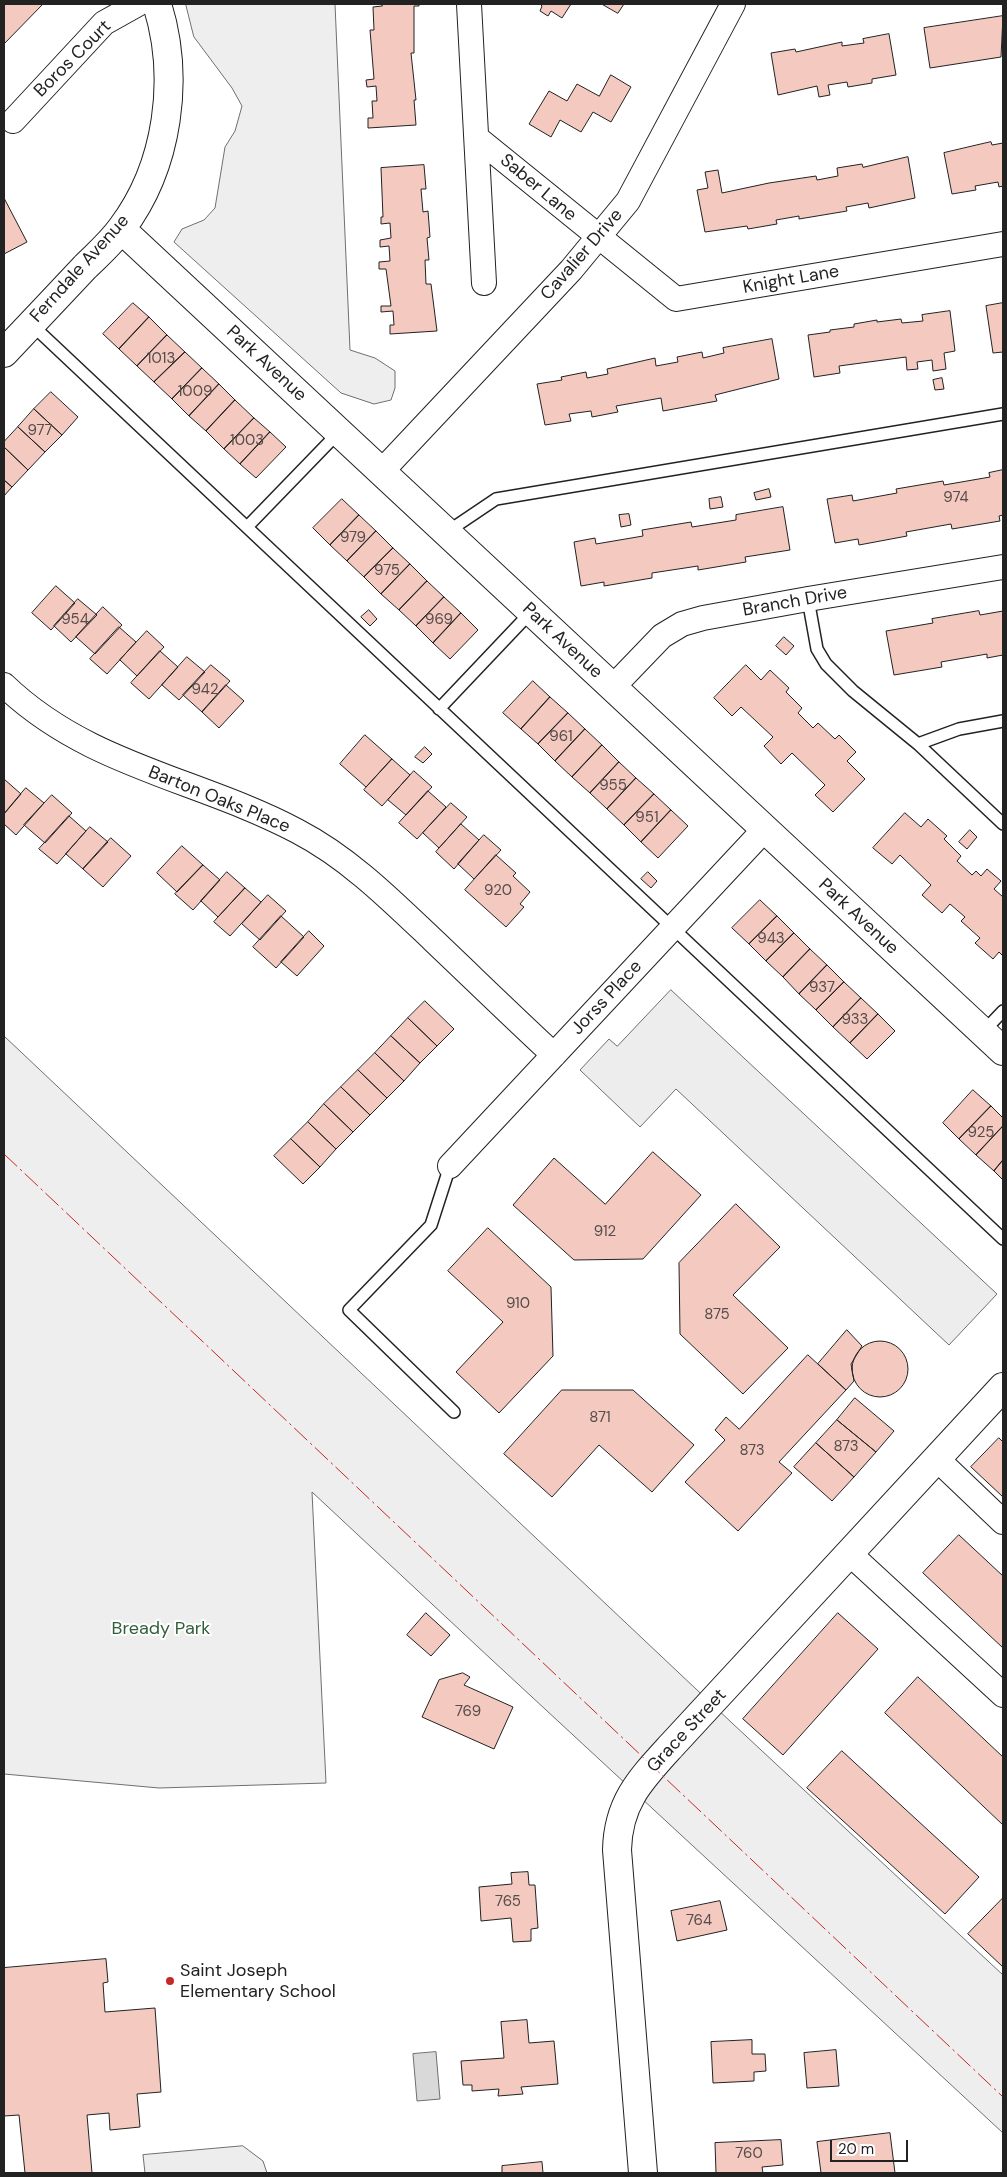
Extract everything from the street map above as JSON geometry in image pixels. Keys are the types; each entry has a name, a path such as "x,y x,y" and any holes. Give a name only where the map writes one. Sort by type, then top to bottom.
{"street":[{"name":"Boros Court","path":"13,121 104,23 138,4"},
{"name":"Ferndale Avenue","path":"4,353 121,229 142,194 154,163 167,114 168,61 165,29 157,4"},
{"name":"Saber Lane","path":"470,4 484,283"},
{"name":"Cavalier Drive","path":"381,472 571,270 628,202 733,4"},
{"name":"Saber Lane","path":"478,138 598,238"},
{"name":"Park Avenue","path":"121,229 1003,1051"},
{"name":"Knight Lane","path":"598,238 676,299 1003,244"},
{"name":"Branch Drive","path":"612,688 662,636 682,624 703,618 808,599 1003,566"},
{"name":"Barton Oaks Place","path":"4,685 48,721 73,736 152,773 252,809 299,832 342,859 385,895 554,1055"},
{"name":"Jorss Place","path":"450,1166 764,830"},
{"name":"Grace Street","path":"643,2173 617,1850 617,1834 624,1808 636,1786 1003,1387"},
{"path":"936,1460 1003,1522"},
{"path":"849,1553 1003,1695"}],"lane":[{"path":"32,324 1003,1238"},
{"path":"446,533 496,499 1003,414"},
{"path":"247,527 338,432"},
{"path":"808,599 817,649 826,664 853,691 918,744 1003,824"},
{"path":"439,709 532,612"},
{"path":"918,744 959,729 1003,721"},
{"path":"982,1032 1003,1011"},
{"path":"450,1166 431,1225 349,1310 454,1412"}],"green space":[{"path":"186,4 335,4 350,350 375,358 395,371 395,388 391,400 374,404 341,393 174,242 182,229 204,220 215,208 225,147 235,131 242,106 232,88 194,37"},
{"name":"Bready Park","path":"4,1036 732,1723 1003,1975 1003,2133 312,1492 326,1783 159,1788 4,1774"}],"shaded area":[{"path":"671,990 997,1294 949,1345 676,1089 640,1127 580,1070 609,1039 617,1046"},
{"path":"436,2052 440,2099 417,2101 413,2054"},
{"path":"243,2146 263,2161 267,2173 145,2173 143,2155"}],"building":[{"path":"4,4 43,4 4,44"},
{"path":"382,4 419,4 419,6 414,6 414,53 411,53 416,100 414,100 416,125 368,128 368,118 373,118 372,101 377,101 376,86 367,87 366,80 374,79 370,30 374,30 373,7 382,6"},
{"path":"540,4 571,4 562,18 551,11 548,16 540,11 542,6"},
{"path":"602,4 624,4 618,13"},
{"path":"1003,16 1001,57 930,68 924,28"},
{"path":"889,34 896,75 872,79 872,83 848,87 847,82 828,85 830,95 819,97 817,86 778,95 771,53 795,49 796,52 842,42 842,46 864,43 863,39"},
{"path":"611,75 631,87 611,122 593,112 581,132 560,120 551,137 529,124 549,91 567,101 577,84 599,96"},
{"path":"991,142 992,145 1003,143 1003,186 999,187 998,182 975,186 976,190 952,194 944,153"},
{"path":"908,157 915,198 869,208 868,203 846,207 847,211 799,219 799,216 776,220 777,224 748,229 747,226 705,232 697,190 708,188 705,172 718,170 722,193 816,176 817,180 838,176 837,168 862,164 863,167"},
{"path":"424,165 426,189 421,189 423,212 428,211 430,237 427,238 429,260 425,260 426,284 431,284 437,331 390,334 390,325 394,325 393,311 381,312 381,306 391,306 386,269 379,269 379,262 390,261 389,246 380,247 380,240 391,238 390,223 381,224 381,217 383,217 381,168"},
{"path":"4,198 27,242 4,254"},
{"path":"133,303 149,317 119,349 103,334"},
{"path":"1003,303 1003,352 993,353 986,306"},
{"path":"950,311 955,351 944,353 946,369 933,371 932,360 917,362 918,369 907,370 906,357 839,366 840,373 814,377 808,335 854,327 854,324 877,320 877,322 901,319 902,323 923,321 922,315"},
{"path":"149,317 167,335 137,366 119,349"},
{"path":"167,335 185,352 154,382 137,366"},
{"path":"772,339 779,379 715,395 717,401 663,411 661,398 616,406 618,412 592,417 591,411 569,414 571,421 545,425 537,384 562,380 561,377 586,372 587,378 608,374 607,369 655,358 656,366 678,362 677,357 702,352 703,358 724,353 723,348"},
{"path":"185,352 202,368 172,399 154,382"},
{"path":"202,368 219,384 189,416 172,399"},
{"path":"942,378 944,389 935,390 933,380"},
{"path":"219,384 235,400 206,431 189,416"},
{"path":"51,392 78,417 62,435 34,409"},
{"path":"235,400 254,418 224,449 206,431"},
{"path":"34,409 62,435 45,452 18,427"},
{"path":"254,418 270,432 240,464 224,449"},
{"path":"18,427 45,452 28,470 4,447 4,442"},
{"path":"270,432 286,447 256,478 240,464"},
{"path":"4,447 28,470 12,487 4,480"},
{"path":"1003,470 1003,515 999,516 1000,521 952,529 951,524 906,532 907,536 859,545 858,539 835,543 827,499 852,495 853,501 897,493 896,489 943,481 944,485 990,477 989,473"},
{"path":"4,480 12,487 4,496"},
{"path":"769,489 771,497 756,500 754,493"},
{"path":"721,497 723,507 710,509 709,499"},
{"path":"342,499 359,515 330,545 313,528"},
{"path":"783,507 790,550 745,557 746,562 698,570 698,566 652,573 652,578 604,586 604,582 581,586 574,542 595,538 596,544 643,536 642,530 691,522 692,527 736,520 736,515"},
{"path":"629,514 631,525 621,527 619,515"},
{"path":"359,515 376,531 347,561 330,545"},
{"path":"376,531 393,548 364,577 347,561"},
{"path":"393,548 410,564 381,594 364,577"},
{"path":"410,564 427,581 399,610 381,594"},
{"path":"427,581 444,597 416,626 399,610"},
{"path":"56,586 75,603 51,630 32,613"},
{"path":"444,597 461,613 433,643 416,626"},
{"path":"78,599 97,615 71,642 54,626"},
{"path":"103,607 122,625 95,654 76,637"},
{"path":"369,610 377,619 370,626 361,617"},
{"path":"979,611 980,615 1003,611 1003,655 987,658 987,654 941,662 942,667 894,675 886,631 933,623 932,619"},
{"path":"461,613 478,630 450,659 433,643"},
{"path":"119,627 136,642 107,674 90,659"},
{"path":"147,631 164,647 137,676 120,660"},
{"path":"784,637 794,646 786,655 776,646"},
{"path":"160,651 178,667 149,699 131,683"},
{"path":"187,657 205,672 179,700 162,685"},
{"path":"211,665 230,681 202,712 183,695"},
{"path":"746,665 761,680 770,670 789,688 786,692 802,708 798,713 813,728 818,723 835,739 839,735 856,752 847,761 865,779 833,812 815,795 825,785 792,753 781,764 764,746 773,737 741,707 732,716 714,698"},
{"path":"533,681 550,697 521,729 503,713"},
{"path":"226,685 244,701 219,728 202,712"},
{"path":"550,697 568,713 538,744 521,729"},
{"path":"568,713 585,729 555,761 538,744"},
{"path":"585,729 602,745 572,777 555,761"},
{"path":"365,735 392,759 366,787 340,764"},
{"path":"602,745 619,762 590,793 572,777"},
{"path":"425,747 432,754 423,763 415,757"},
{"path":"392,759 410,775 382,806 364,790"},
{"path":"619,762 636,778 607,809 590,793"},
{"path":"414,771 432,787 406,815 388,800"},
{"path":"636,778 654,794 624,825 607,809"},
{"path":"4,779 21,794 4,814"},
{"path":"26,788 44,803 16,835 4,824 4,814"},
{"path":"428,791 446,807 417,839 399,823"},
{"path":"654,794 671,810 641,842 624,825"},
{"path":"52,795 72,813 45,843 24,825"},
{"path":"451,803 467,817 439,848 423,833"},
{"path":"671,810 688,826 658,858 641,842"},
{"path":"905,813 921,827 928,819 947,836 944,839 961,856 957,861 972,875 976,871 981,876 987,869 1001,881 994,889 1003,897 1003,956 999,952 993,959 975,943 980,938 961,921 965,917 950,904 942,913 922,895 931,885 900,855 892,864 873,848"},
{"path":"69,816 86,831 57,864 39,849"},
{"path":"461,824 479,840 454,869 436,852"},
{"path":"90,827 108,842 83,869 66,854"},
{"path":"970,830 977,837 967,849 959,842"},
{"path":"484,835 501,850 474,879 458,864"},
{"path":"111,838 131,856 103,887 83,869"},
{"path":"182,846 203,865 177,892 157,873"},
{"path":"496,855 516,873 513,876 530,892 520,904 524,907 506,927 465,890"},
{"path":"203,865 220,880 193,910 175,894"},
{"path":"227,872 245,888 218,917 201,901"},
{"path":"648,872 657,881 651,888 641,879"},
{"path":"245,888 261,902 230,936 214,922"},
{"path":"268,895 286,911 260,940 242,924"},
{"path":"760,900 777,916 749,944 732,928"},
{"path":"281,916 304,937 276,968 253,947"},
{"path":"777,916 794,933 766,961 749,944"},
{"path":"309,931 324,946 297,976 281,962"},
{"path":"794,933 810,949 783,977 766,961"},
{"path":"810,949 827,965 799,994 783,977"},
{"path":"827,965 844,982 816,1010 799,994"},
{"path":"844,982 861,998 833,1027 816,1010"},
{"path":"861,998 878,1014 850,1043 833,1027"},
{"path":"425,1001 454,1029 437,1046 408,1018"},
{"path":"878,1014 895,1031 867,1059 850,1043"},
{"path":"408,1018 437,1046 420,1063 391,1036"},
{"path":"391,1036 420,1063 404,1081 375,1053"},
{"path":"375,1053 404,1081 387,1098 358,1070"},
{"path":"358,1070 387,1098 370,1115 341,1087"},
{"path":"341,1087 370,1115 353,1132 324,1104"},
{"path":"973,1090 991,1106 959,1139 943,1123"},
{"path":"324,1104 353,1132 336,1149 308,1122"},
{"path":"991,1106 1003,1118 1003,1126 976,1155 959,1139"},
{"path":"308,1122 336,1149 320,1167 291,1139"},
{"path":"1003,1126 1003,1160 994,1171 976,1155"},
{"path":"291,1139 320,1167 303,1184 274,1156"},
{"path":"653,1152 701,1195 643,1259 574,1260 513,1205 554,1158 605,1204"},
{"path":"1003,1160 1003,1180 994,1171"},
{"path":"736,1204 780,1247 733,1295 788,1348 743,1394 680,1334 679,1263"},
{"path":"488,1228 551,1287 553,1356 499,1413 456,1372 503,1322 448,1271"},
{"path":"847,1330 862,1346 851,1364 854,1381 846,1390 818,1364"},
{"path":"874,1341 886,1341 896,1345 904,1353 908,1369 904,1385 896,1393 886,1397 874,1397 864,1393 856,1385 852,1375 852,1363 856,1353 864,1345"},
{"path":"808,1355 846,1390 779,1462 792,1473 738,1531 685,1482 725,1440 715,1430 726,1417 739,1429"},
{"path":"562,1390 633,1390 694,1445 652,1492 599,1445 552,1497 504,1454"},
{"path":"855,1398 894,1431 876,1452 837,1420"},
{"path":"837,1420 876,1452 854,1477 816,1443"},
{"path":"999,1438 1003,1442 1003,1497 971,1467"},
{"path":"816,1443 854,1477 832,1501 794,1467"},
{"path":"959,1535 1003,1576 1003,1648 923,1573"},
{"path":"426,1613 450,1635 431,1656 407,1635"},
{"path":"838,1613 878,1649 783,1755 743,1719"},
{"path":"463,1673 470,1677 464,1685 513,1707 494,1749 422,1717 439,1680"},
{"path":"918,1677 1003,1757 1003,1825 885,1713"},
{"path":"842,1751 979,1877 945,1914 807,1788"},
{"path":"528,1872 529,1885 535,1885 538,1928 531,1929 531,1941 513,1942 511,1918 481,1921 479,1887 512,1884 511,1873"},
{"path":"1003,1898 1003,1967 968,1934"},
{"path":"720,1901 727,1930 677,1941 671,1911"},
{"path":"106,1959 108,1982 103,1983 105,2012 155,2008 161,2092 137,2094 140,2127 110,2130 109,2113 87,2115 92,2173 25,2173 19,2115 4,2116 4,1968"},
{"path":"527,2020 529,2043 554,2041 558,2084 521,2087 523,2094 498,2096 499,2089 472,2091 472,2085 463,2085 461,2061 504,2058 501,2022"},
{"path":"752,2040 752,2054 765,2054 766,2071 754,2072 754,2081 713,2083 711,2042"},
{"path":"836,2050 839,2086 807,2088 804,2053"},
{"path":"890,2133 895,2173 821,2173 817,2142"},
{"path":"781,2140 783,2165 762,2167 763,2173 716,2173 715,2143"},
{"path":"542,2162 543,2173 502,2173 502,2166"}],"power":[{"path":"4,1154 1003,2097"}],"place":[{"name":"Saint Joseph Elementary School","path":"170,1981"}]}
